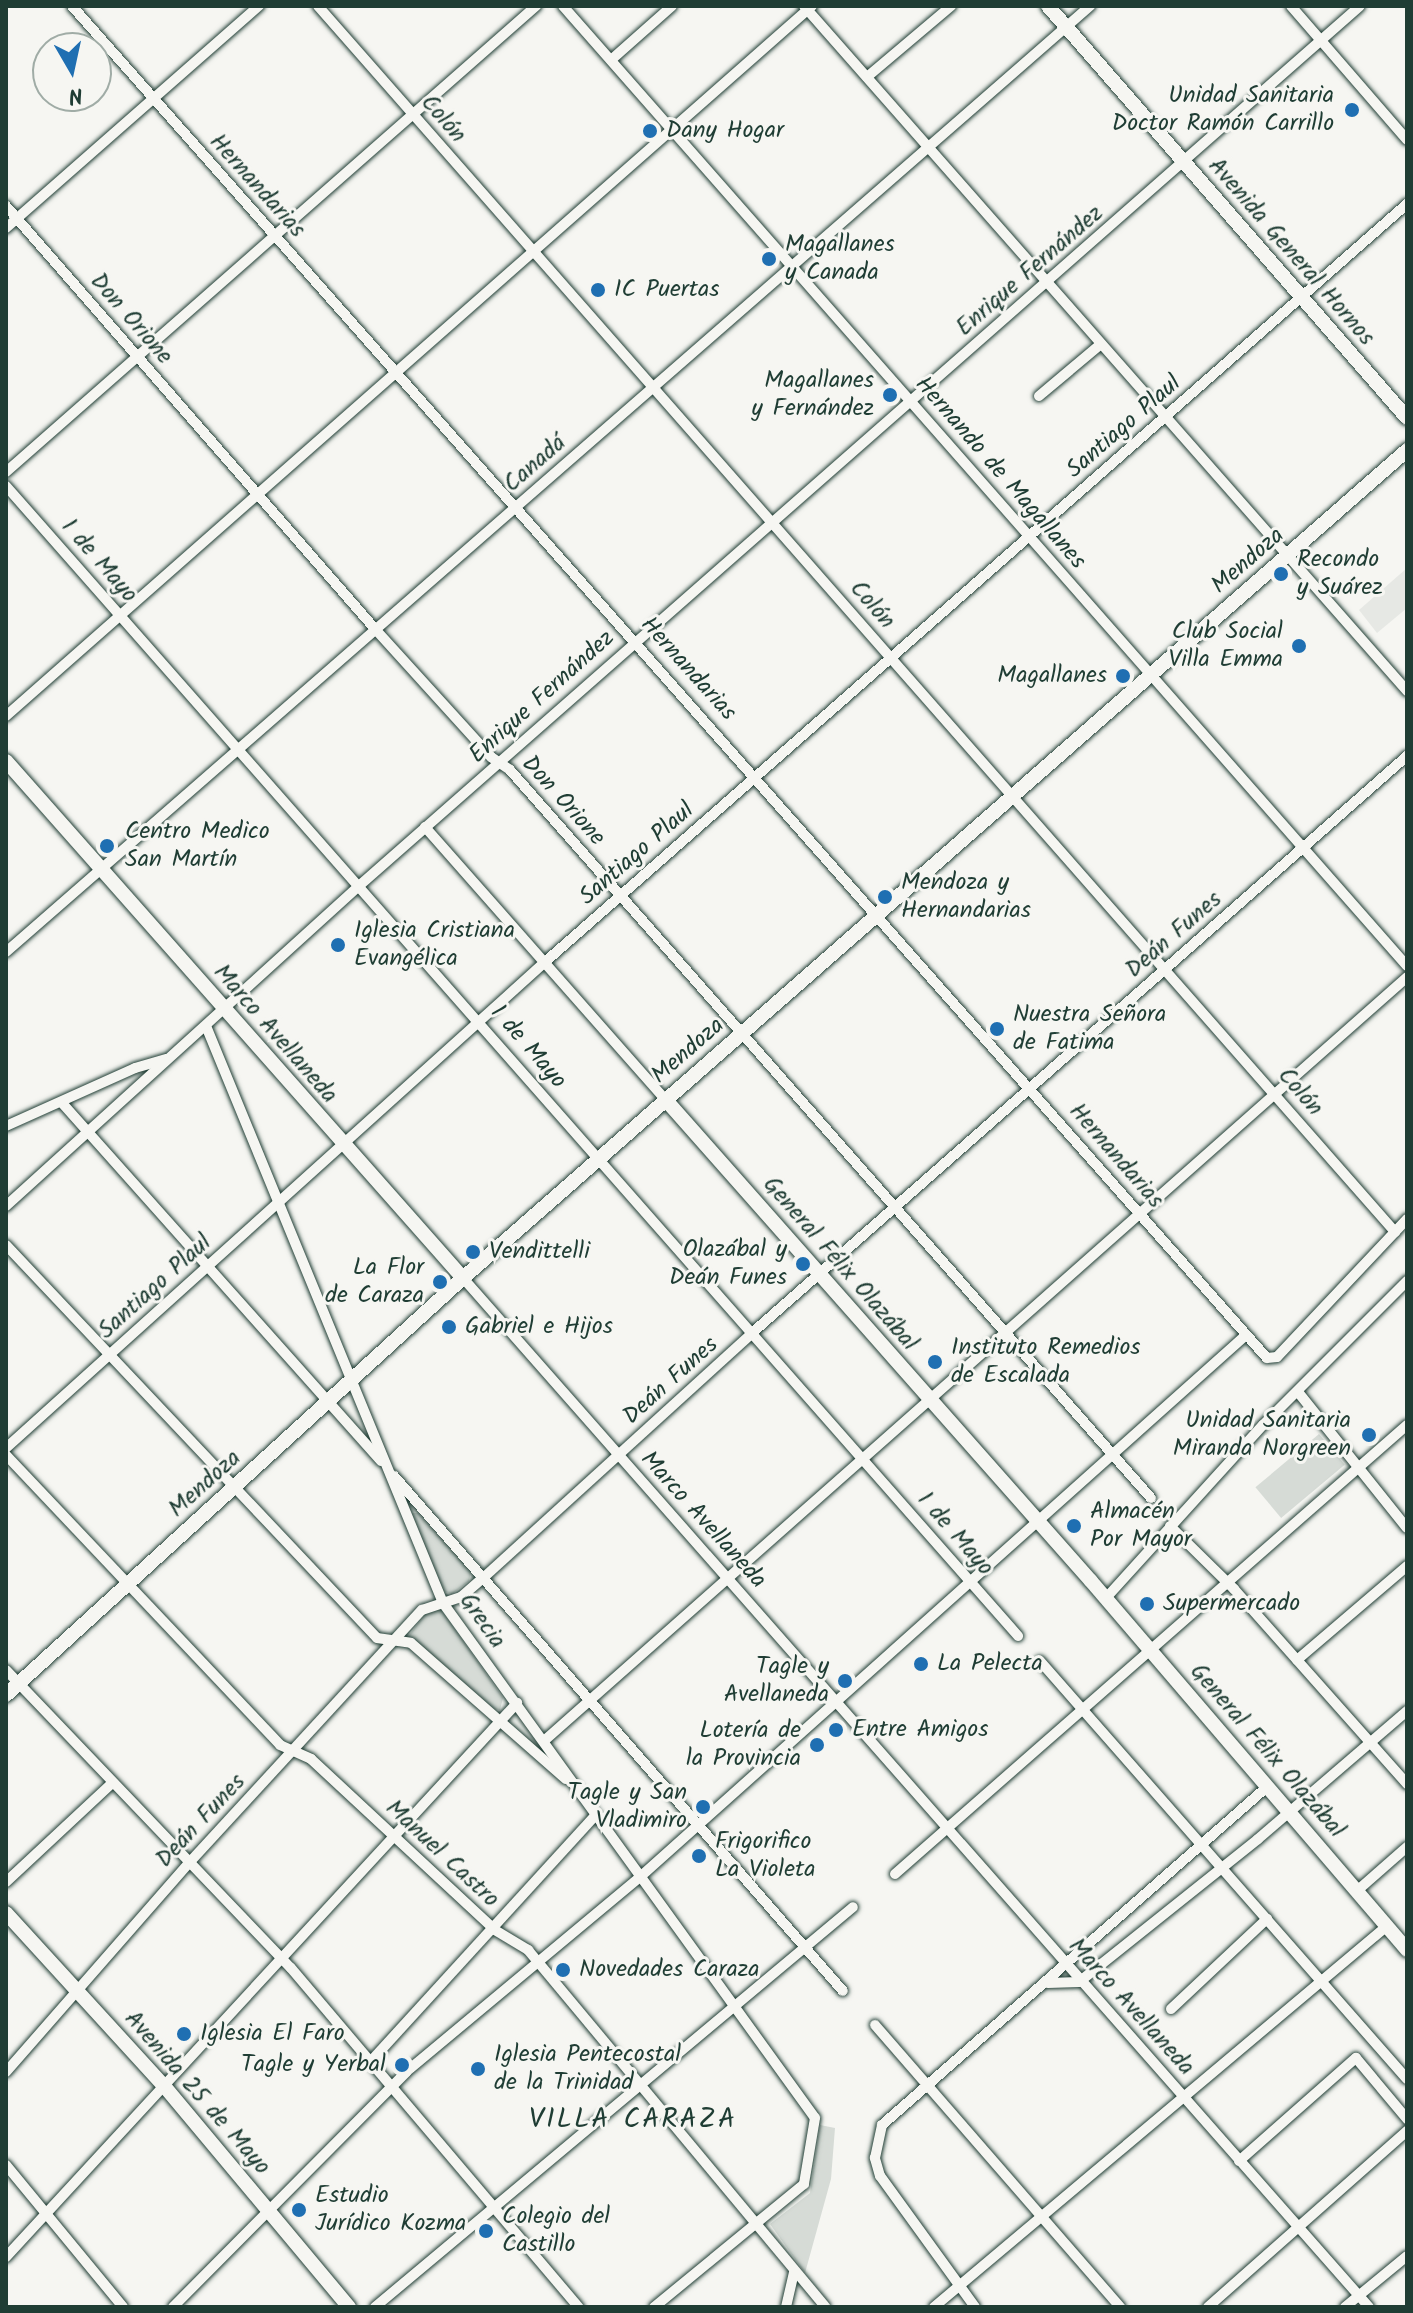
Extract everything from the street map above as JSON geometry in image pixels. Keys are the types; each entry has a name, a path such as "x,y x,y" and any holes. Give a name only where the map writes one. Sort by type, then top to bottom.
{"street":[{"name":"Hernandarias","path":"72,6 757,776 875,915 1246,1335 1273,1359 1395,1232"},
{"path":"6,228 259,6"},
{"name":"Colón","path":"318,6 1167,968 1395,1232"},
{"path":"6,472 536,6"},
{"name":"Hernando de Magallanes","path":"563,6 1407,966"},
{"path":"611,60 672,6"},
{"path":"867,77 951,6"},
{"name":"Avenida General Hornos","path":"1048,6 1407,418"},
{"name":"Canadá","path":"6,952 241,751 1090,6"},
{"path":"1291,6 1407,140"},
{"name":"Enrique Fernández","path":"6,1206 425,827 1360,6"},
{"path":"6,716 808,7 1407,691"},
{"name":"Santiago Plaul","path":"6,1448 545,962 1407,204"},
{"name":"Don Orione","path":"6,206 376,630 743,1033 1002,1332 1151,1498"},
{"path":"1039,396 1101,344"},
{"name":"Mendoza","path":"6,1695 463,1278 1407,450"},
{"name":"1 de Mayo","path":"6,486 1018,1636"},
{"name":"Deán Funes","path":"6,2072 189,1863 422,1610 461,1597 482,1579 752,1333 1407,756"},
{"name":"Marco Avellaneda","path":"6,761 1063,1965 1369,2307"},
{"name":"General Félix Olazábal","path":"425,827 1106,1598 1407,1950"},
{"path":"545,1740 1002,1332 1407,977"},
{"name":"Grecia","path":"206,1026 443,1603 545,1740 570,1782 815,2118 807,2180 756,2224"},
{"path":"6,1126 63,1104 135,1068 169,1059"},
{"path":"63,1104 388,1469 843,1991"},
{"path":"1395,1232 1407,1219"},
{"path":"6,1245 377,1638 411,1643 570,1782"},
{"path":"1106,1598 1170,1526 1407,1281"},
{"path":"173,2307 393,2084 640,1877 1246,1335"},
{"path":"1298,1392 1407,1528"},
{"path":"895,1874 1080,1707 1407,1425"},
{"name":"Manuel Castro","path":"6,1455 280,1745 311,1759 491,1926 540,1962 825,2307"},
{"path":"1170,1526 1297,1660 1407,1784"},
{"path":"1297,1660 1407,1566"},
{"path":"1040,1661 1407,2079"},
{"path":"6,1670 282,1959 393,2084 579,2307"},
{"path":"6,2257 517,1703"},
{"path":"1048,1983 1079,1982 1291,1811 1407,1711"},
{"path":"6,1882 112,1783"},
{"path":"975,2307 880,2176 875,2158 882,2125 926,2084 1048,1983 1063,1965 1268,1786"},
{"path":"372,2060 491,1926 596,1815"},
{"path":"1358,1890 1407,1847"},
{"path":"375,2307 737,2009 853,1907"},
{"name":"Avenida 25 de Mayo","path":"6,1913 165,2087 349,2307"},
{"path":"1171,2009 1267,1919"},
{"path":"934,2307 1185,2100 1387,1926"},
{"path":"875,2025 1120,2307"},
{"path":"1239,2161 1356,2058 1407,2119"},
{"path":"1208,2307 1407,2131"},
{"path":"6,2165 123,2307"},
{"path":"654,2307 756,2224"},
{"path":"1345,2307 1407,2256"},
{"path":"786,2307 794,2272"}],"shaded area":[{"path":"1407,568 1407,608 1377,633 1359,610"},
{"path":"1319,1434 1345,1465 1281,1518 1255,1487"},
{"path":"412,1513 418,1513 471,1572 469,1581 452,1594 443,1591"},
{"path":"440,1608 503,1698 500,1710 491,1709 408,1637 429,1609"},
{"path":"820,2125 835,2128 831,2179 805,2273 770,2224 810,2193"}],"place":[{"name":"Unidad Sanitaria Doctor Ramón Carrillo","path":"1352,110"},
{"name":"Dany Hogar","path":"650,131"},
{"name":"Magallanes y Canada","path":"769,259"},
{"name":"IC Puertas","path":"598,290"},
{"name":"Magallanes y Fernández","path":"890,395"},
{"name":"Recondo y Suárez","path":"1281,574"},
{"name":"Club Social Villa Emma","path":"1299,646"},
{"name":"Magallanes","path":"1123,676"},
{"name":"Centro Medico San Martín","path":"107,846"},
{"name":"Mendoza y Hernandarias","path":"885,897"},
{"name":"Iglesia Cristiana Evangélica","path":"338,945"},
{"name":"Nuestra Señora de Fatima","path":"997,1029"},
{"name":"Vendittelli","path":"473,1252"},
{"name":"Olazábal y Deán Funes","path":"803,1264"},
{"name":"La Flor de Caraza","path":"440,1282"},
{"name":"Gabriel e Hijos","path":"449,1327"},
{"name":"Instituto Remedios de Escalada","path":"935,1362"},
{"name":"Unidad Sanitaria Miranda Norgreen","path":"1369,1435"},
{"name":"Almacén Por Mayor","path":"1074,1526"},
{"name":"Supermercado","path":"1147,1604"},
{"name":"La Pelecta","path":"921,1664"},
{"name":"Tagle y Avellaneda","path":"845,1681"},
{"name":"Entre Amigos","path":"836,1730"},
{"name":"Lotería de la Provincia","path":"817,1745"},
{"name":"Tagle y San Vladimiro","path":"703,1807"},
{"name":"Frigorifico La Violeta","path":"699,1856"},
{"name":"Novedades Caraza","path":"563,1970"},
{"name":"Iglesia El Faro","path":"184,2034"},
{"name":"Tagle y Yerbal","path":"402,2065"},
{"name":"Iglesia Pentecostal de la Trinidad","path":"478,2069"},
{"name":"Estudio Jurídico Kozma","path":"299,2210"},
{"name":"Colegio del Castillo","path":"486,2231"}],"district":[{"name":"VILLA CARAZA","path":"633,2120"}]}
